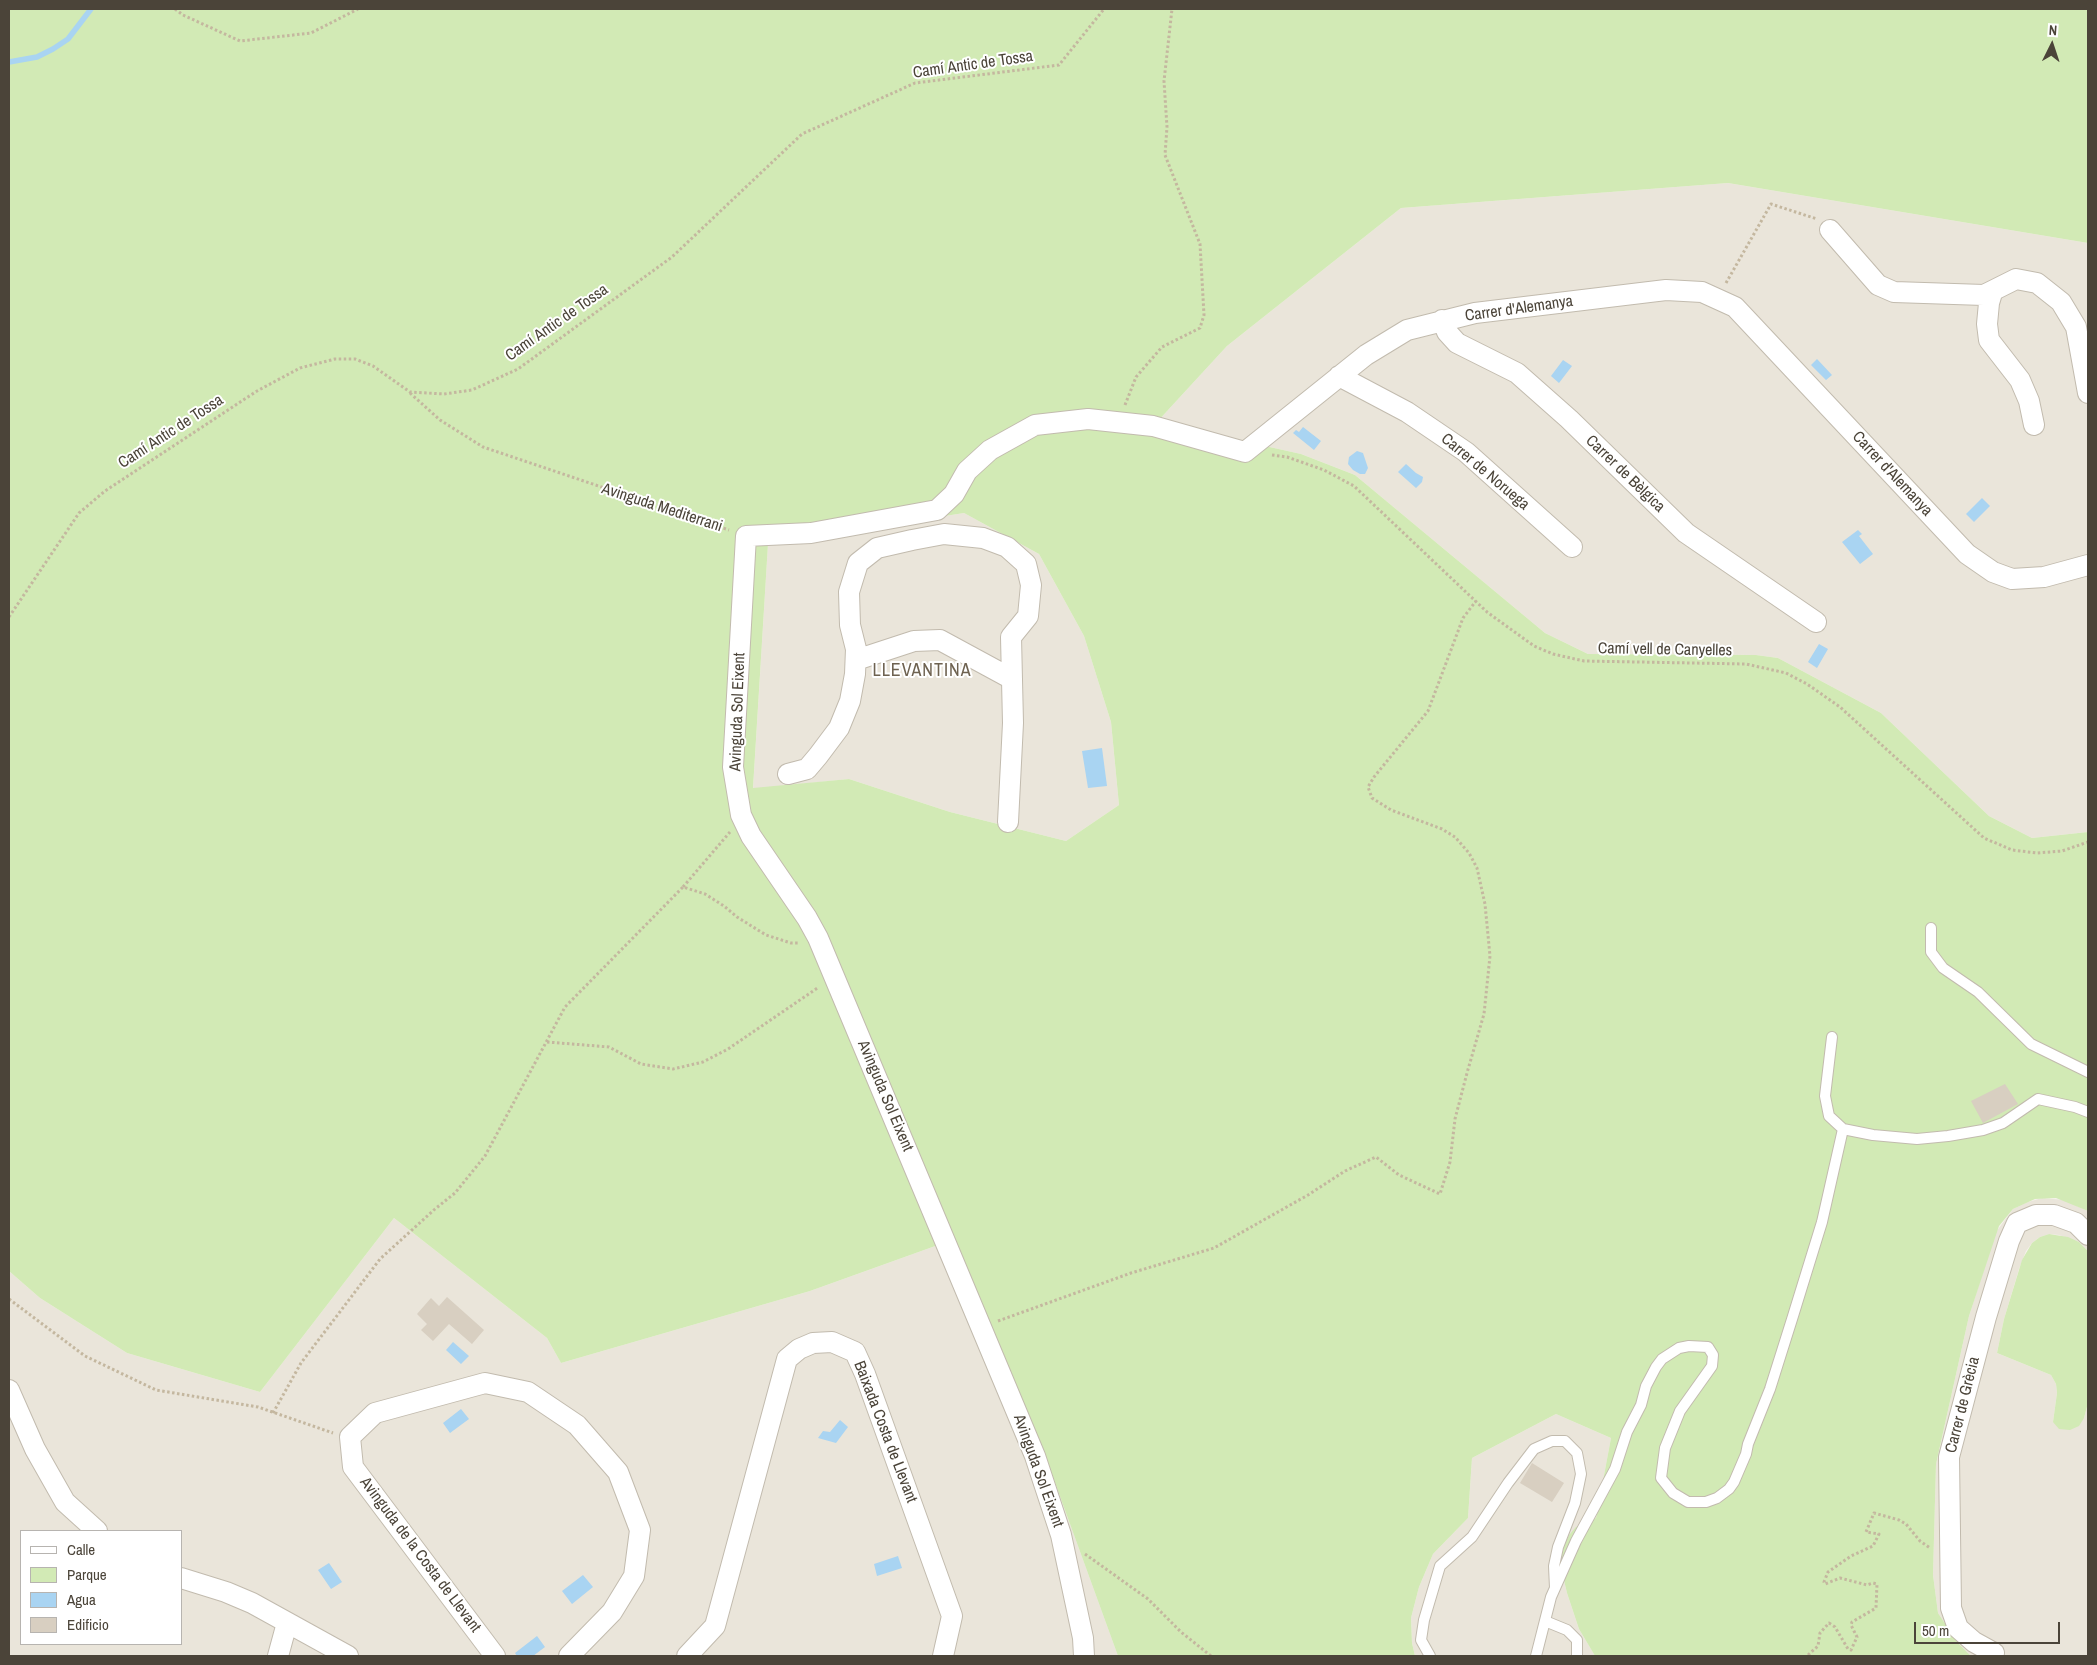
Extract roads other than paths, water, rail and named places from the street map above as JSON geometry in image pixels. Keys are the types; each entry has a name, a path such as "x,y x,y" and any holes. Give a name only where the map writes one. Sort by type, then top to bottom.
{"street":[{"path":"1830,230 1878,285 1885,290 1984,296 2016,279 2037,283 2061,302 2076,327 2088,393"},
{"name":"Carrer d'Alemanya","path":"937,510 954,494 967,471 990,450 1035,425 1088,419 1153,426 1244,452 1366,355 1407,330 1475,313 1666,290 1702,292 1735,307 1967,554 1993,572 2012,579 2044,577 2088,565"},
{"path":"1992,293 1987,324 1989,340 2020,380 2030,400 2034,425"},
{"name":"Carrer de Bèlgica","path":"1442,320 1447,332 1457,343 1517,373 1569,419 1686,533 1816,622"},
{"name":"Carrer de Noruega","path":"1339,376 1407,412 1466,452 1572,546"},
{"path":"937,510 944,534"},
{"name":"Avinguda Sol Eixent","path":"937,510 811,533 746,536 733,767 741,815 751,836 818,938 1035,1456 1061,1535 1083,1638 1084,1656"},
{"path":"788,774 807,769 839,728 850,701 855,674 856,649 850,625 849,592 858,563 877,548 944,534 983,538 1007,547 1026,564 1031,585 1028,616 1011,637 1013,723 1008,822"},
{"path":"856,660 914,640 940,640 1012,679"},
{"name":"Carrer de Grècia","path":"1994,1653 1974,1642 1958,1628 1951,1608 1950,1457 1986,1317 2009,1240 2017,1223 2036,1215 2054,1215 2076,1223 2088,1235"},
{"name":"Baixada Costa de Llevant","path":"688,1656 715,1626 787,1359 799,1349 813,1343 832,1342 855,1352 865,1374 952,1616 943,1656"},
{"name":"Avinguda de la Costa de Llevant","path":"495,1656 354,1466 350,1437 375,1413 485,1383 528,1392 577,1425 618,1472 640,1530 634,1576 612,1612 569,1656"},
{"path":"9,1390 35,1449 65,1502 95,1530"},
{"path":"182,1578 226,1592 252,1603 348,1656"},
{"path":"278,1656 287,1623"}],"lane":[{"path":"1931,928 1931,952 1943,968 1978,992 2031,1044 2088,1072"},
{"path":"1832,1037 1825,1096 1829,1116 1843,1129 1873,1135 1917,1139 1948,1136 1983,1130 2003,1123 2038,1099 2088,1112"},
{"path":"1536,1656 1551,1597 1555,1592 1576,1541 1615,1469 1627,1432 1641,1405 1646,1386 1662,1359 1678,1348 1689,1346 1708,1347 1713,1355 1712,1366 1680,1411 1665,1448 1661,1478 1673,1493 1688,1502 1706,1502 1717,1498 1734,1482 1770,1388 1796,1307 1822,1222 1843,1129"},
{"path":"1430,1656 1421,1640 1424,1620 1440,1566 1472,1537 1508,1482 1534,1449 1552,1441 1565,1441 1577,1452 1581,1474 1575,1503 1558,1547 1554,1566 1555,1592"},
{"path":"1545,1620 1567,1630 1577,1640 1577,1656"}],"water":[{"path":"1817,359 1832,375 1826,380 1811,365"},
{"path":"1563,360 1572,366 1559,383 1551,376"},
{"path":"1303,427 1321,441 1314,450 1293,433 1296,430 1299,432"},
{"path":"1357,451 1363,453 1368,468 1365,474 1360,474 1353,470 1348,464 1349,457"},
{"path":"1406,464 1423,477 1422,482 1416,488 1398,472"},
{"path":"1982,498 1990,506 1974,522 1966,514"},
{"path":"1858,530 1862,534 1859,536 1873,554 1860,564 1842,542"},
{"path":"1819,644 1828,649 1817,668 1808,662"},
{"path":"1102,748 1107,786 1088,788 1082,751"},
{"path":"453,1342 469,1356 461,1364 446,1350"},
{"path":"461,1409 469,1419 450,1433 443,1423"},
{"path":"840,1420 848,1427 836,1443 818,1438 823,1431 830,1432"},
{"path":"898,1556 902,1568 877,1576 874,1564"},
{"path":"329,1563 342,1582 331,1589 318,1570"},
{"path":"583,1575 593,1587 572,1604 562,1591"},
{"path":"537,1636 545,1647 533,1656 517,1656 515,1653"}],"waterway":[{"path":"9,62 37,57 53,49 68,39 91,9"}],"district":[{"name":"LLEVANTINA","path":"922,671"}]}
